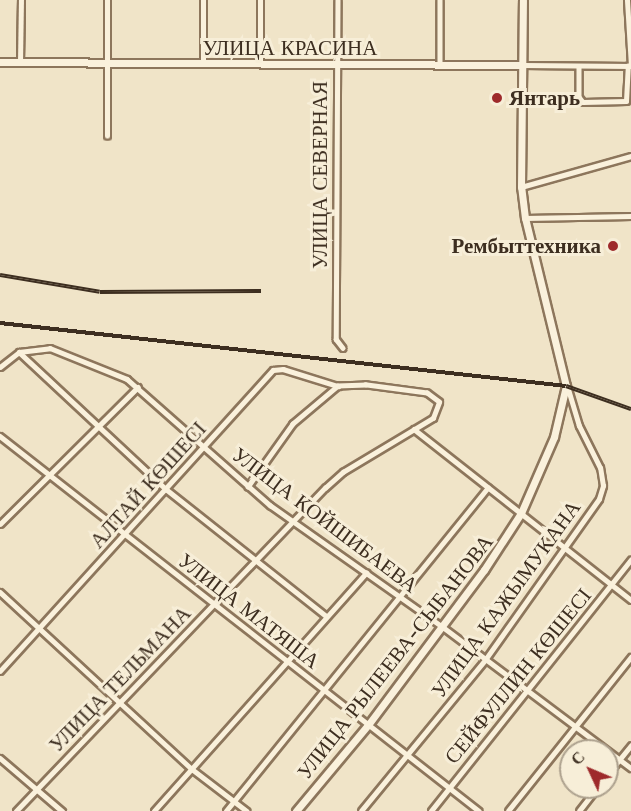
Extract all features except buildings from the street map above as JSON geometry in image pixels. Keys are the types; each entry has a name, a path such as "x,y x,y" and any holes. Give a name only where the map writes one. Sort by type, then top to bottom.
{"street":[{"path":"20,62 21,0"},
{"path":"107,0 107,136"},
{"path":"202,64 203,0"},
{"path":"260,0 260,63"},
{"name":"УЛИЦА СЕВЕРНАЯ","path":"338,0 336,339 343,348"},
{"path":"440,0 440,65"},
{"path":"523,0 521,187 525,218 567,386"},
{"path":"579,66 579,97 584,102 626,101 630,32 627,0"},
{"name":"УЛИЦА КРАСИНА","path":"0,62 628,66"},
{"path":"521,187 631,156"},
{"path":"525,218 631,216"},
{"name":"УЛИЦА КОЙШИБАЕВА","path":"19,352 50,348 69,353 138,387 248,487 399,598 443,627 526,692 575,725 631,768"},
{"path":"0,367 19,352 166,489 326,616"},
{"name":"АЛТАЙ КӨШЕСІ","path":"0,670 126,535 273,370 283,369 338,386"},
{"path":"248,487 293,424 338,386"},
{"name":"УЛИЦА ТЕЛЬМАНА","path":"16,811 294,519 343,472 414,429 439,410 439,402 428,393 338,386"},
{"name":"УЛИЦА РЫЛЕЕВА-СЫБАНОВА","path":"296,811 368,724 443,627 521,513 554,437 567,386"},
{"name":"УЛИЦА КАЖЫМУКАНА","path":"361,811 485,660 567,549 603,486 600,468 579,426 567,386"},
{"path":"0,524 138,387"},
{"path":"414,429 631,600"},
{"name":"УЛИЦА МАТЯША","path":"0,436 478,811"},
{"path":"226,811 488,488"},
{"name":"СЕЙФУЛЛИН КӨШЕСІ","path":"431,811 631,560"},
{"path":"154,811 286,659 366,573"},
{"path":"0,592 38,630 192,769 247,811"},
{"path":"508,811 631,657"},
{"path":"620,759 631,745"},
{"path":"0,758 63,811"},
{"path":"579,811 588,799"}],"railway":[{"path":"0,275 100,292 261,291"},
{"path":"0,323 566,386 631,409"}],"place":[{"name":"Янтарь","path":"497,98"},
{"name":"Рембыттехника","path":"613,246"}]}
